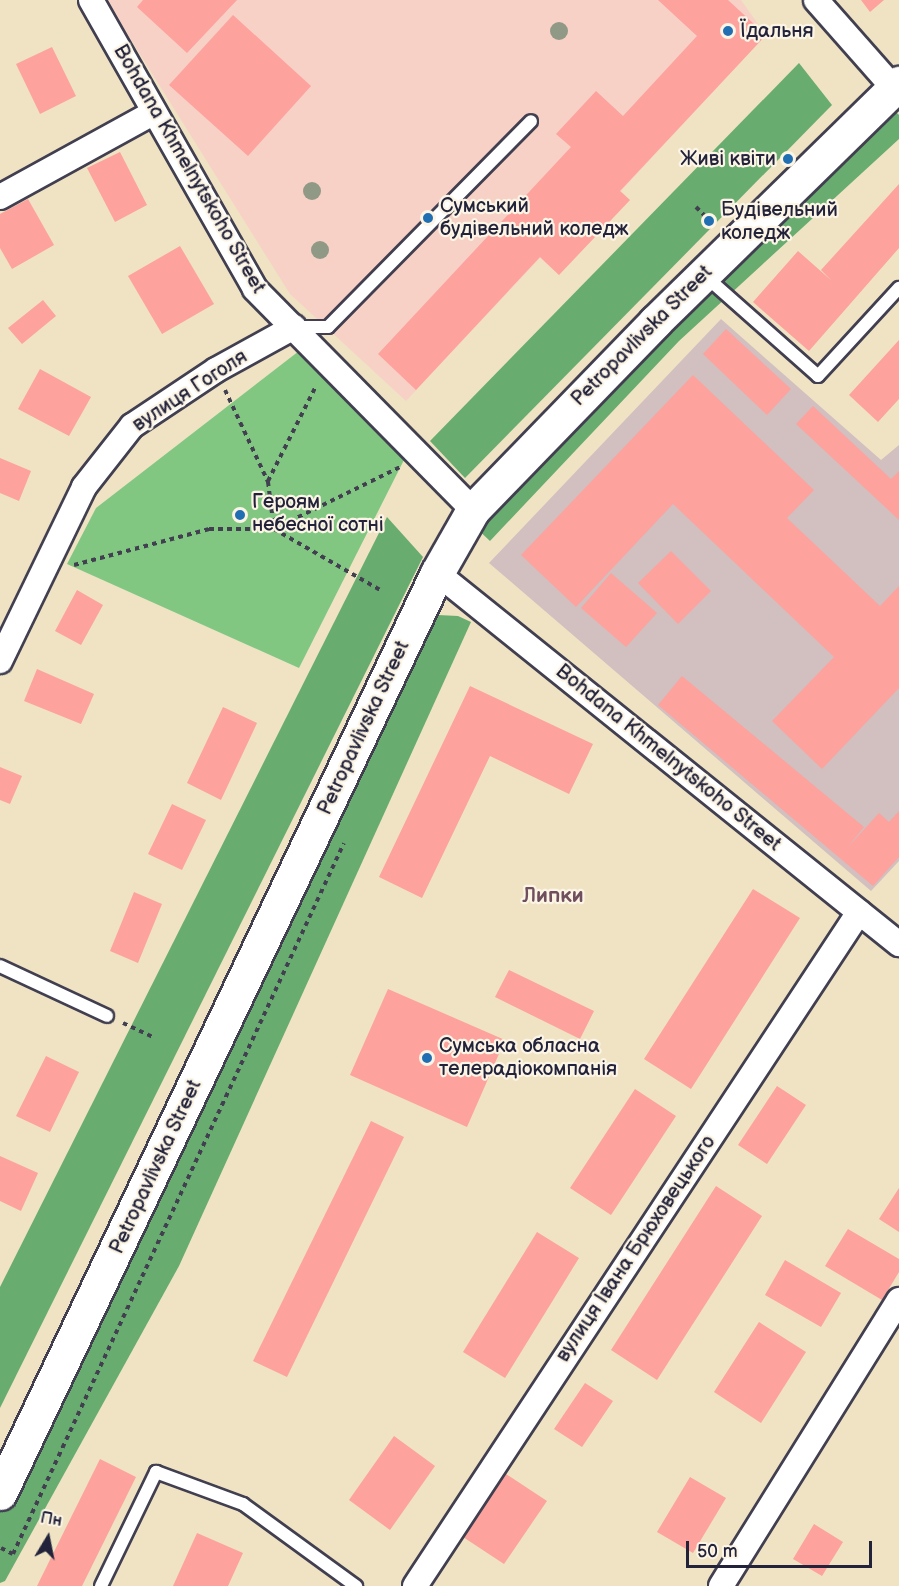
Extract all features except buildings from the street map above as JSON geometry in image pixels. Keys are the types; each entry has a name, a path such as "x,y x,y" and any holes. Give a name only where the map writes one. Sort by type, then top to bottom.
{"main road":[{"name":"Petropavlivska Street","path":"0,1493 436,573 473,510 703,274 897,88"}],"street":[{"name":"Bohdana Khmelnytskoho Street","path":"91,0 153,113 255,289 473,510"},
{"path":"816,0 897,88"},
{"path":"0,197 153,113"},
{"name":"вулиця Гоголя","path":"0,661 84,488 132,426 216,370 294,327"},
{"name":"Bohdana Khmelnytskoho Street","path":"436,573 899,944"},
{"name":"вулиця Івана Брюховецького","path":"415,1586 859,912"},
{"path":"721,1586 899,1300"}],"lane":[{"path":"294,327 328,327 531,121"},
{"path":"703,274 818,376 899,288"},
{"path":"0,966 107,1016"},
{"path":"101,1586 156,1472 243,1504 356,1586"}],"path":[{"path":"268,482 327,363"},
{"path":"216,370 268,482 274,529"},
{"path":"44,573 209,529 274,529 402,466"},
{"path":"274,529 382,591"},
{"path":"1,1548 13,1554 346,837"},
{"path":"107,1016 153,1037"}],"shaded area":[{"name":"Сумський будівельний коледж","path":"106,0 741,0 766,35 621,191 630,200 559,275 540,258 406,401 290,294"},
{"path":"721,319 881,460 899,445 899,861 871,891 489,563"}],"green space":[{"path":"799,63 832,105 465,478 430,441"},
{"path":"891,107 899,115 899,139 679,341 490,541 474,526"},
{"path":"299,351 407,454 299,668 67,564 96,508"},
{"path":"387,517 423,557 0,1408 0,1287"},
{"path":"438,615 458,616 471,622 179,1266 5,1581 0,1583 0,1510"}],"place":[{"name":"Їдальня","path":"728,31"},
{"name":"Живі квіти","path":"788,159"},
{"name":"Сумський будівельний коледж","path":"428,218"},
{"name":"Будівельний коледж","path":"709,221"},
{"name":"Героям небесної сотні","path":"240,515"},
{"name":"Сумська обласна телерадіокомпанія","path":"427,1058"}],"district":[{"name":"Липки","path":"553,896"}]}
